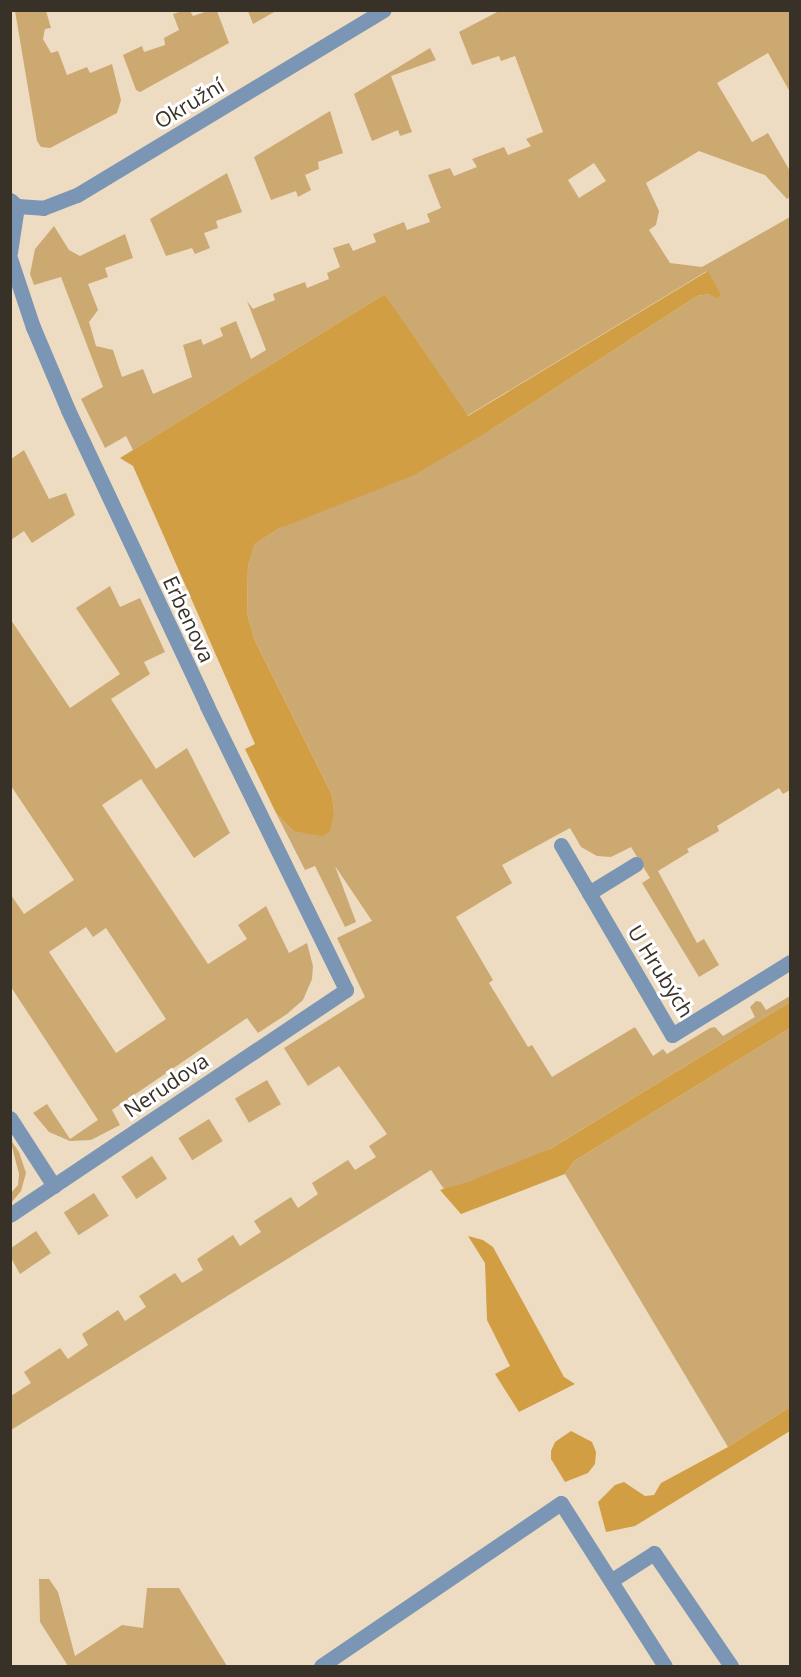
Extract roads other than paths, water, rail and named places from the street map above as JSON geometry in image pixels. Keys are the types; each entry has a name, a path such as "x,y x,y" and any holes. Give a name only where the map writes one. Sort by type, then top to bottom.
{"street":[{"name":"Okružní","path":"14,203 43,208 77,195 384,10"},
{"path":"10,252 14,203"},
{"name":"Erbenova","path":"10,258 33,327 68,410 207,706 346,990"},
{"name":"U Hrubých","path":"561,845 672,1035 790,962"},
{"path":"589,893 636,864"},
{"name":"Nerudova","path":"10,1215 346,990"},
{"path":"10,1118 54,1186"},
{"path":"321,1666 561,1503 665,1666"},
{"path":"612,1580 654,1553 731,1666"}]}
